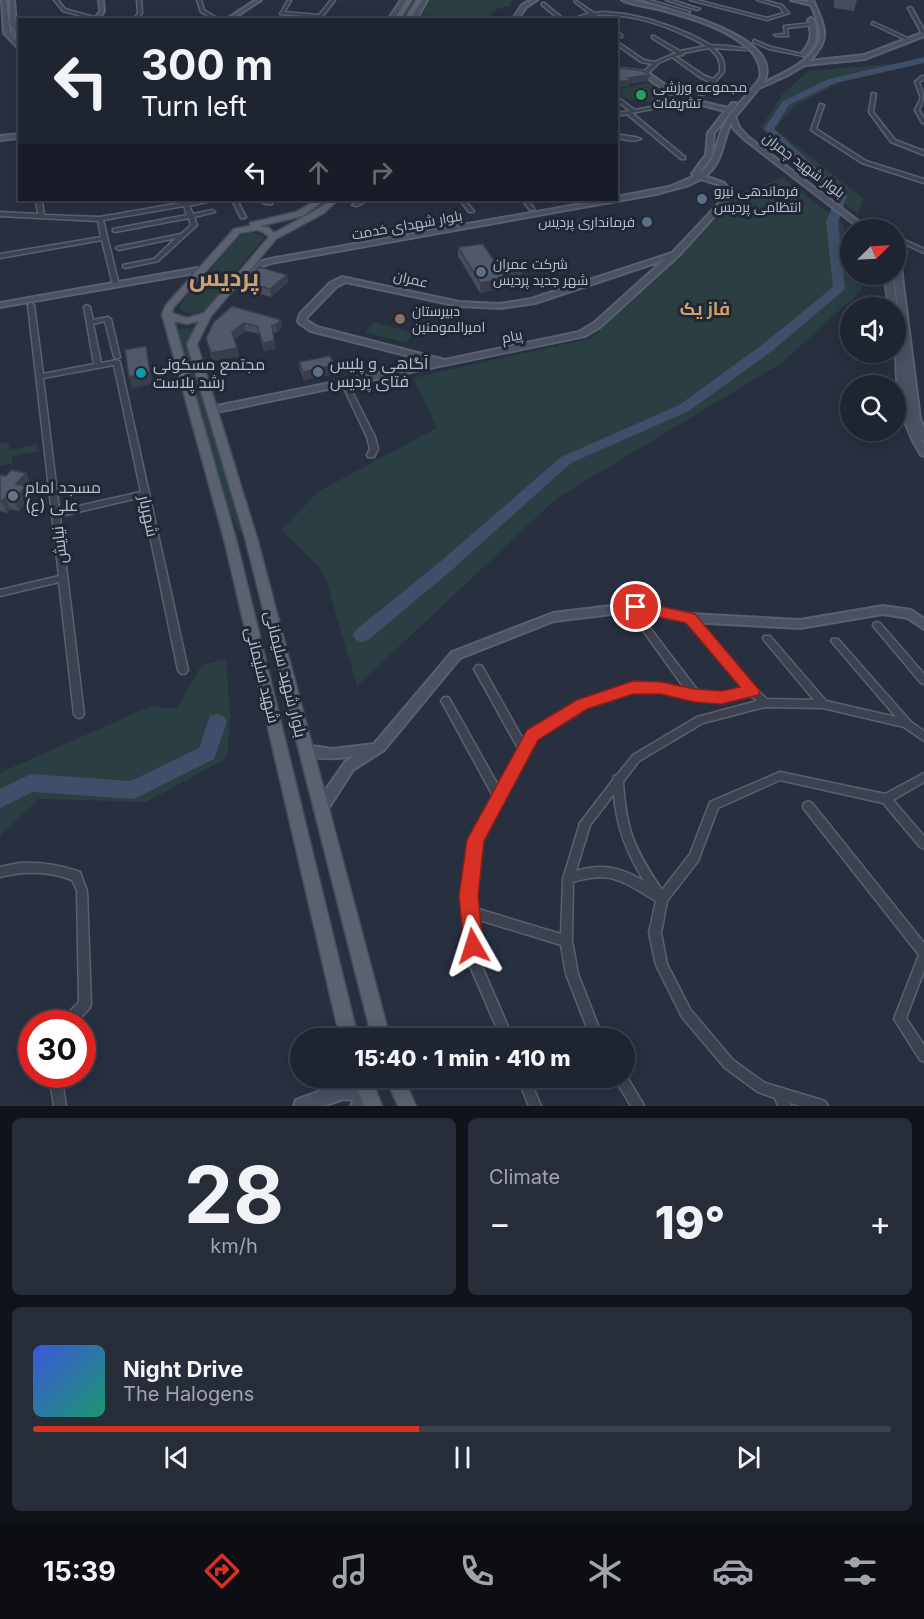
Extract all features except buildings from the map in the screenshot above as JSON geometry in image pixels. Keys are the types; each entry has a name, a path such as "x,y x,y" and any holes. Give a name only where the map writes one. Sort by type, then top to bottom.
{"main road":[{"path":"4,0 7,33 18,47"},
{"path":"12,0 13,24 18,35"},
{"path":"99,18 102,11 101,0"},
{"path":"230,18 259,0"},
{"path":"398,18 409,0"},
{"path":"411,18 418,0"},
{"path":"411,18 425,0"},
{"path":"507,18 515,7 526,0"},
{"path":"515,18 524,6 536,0"},
{"path":"624,0 681,15 732,35 755,52 764,71 763,76 723,133"},
{"path":"793,0 808,2"},
{"path":"392,18 401,1"},
{"path":"618,1 660,11 725,34 746,49 764,71 781,76"},
{"path":"754,88 781,76 813,55 823,38 808,2"},
{"path":"745,90 764,71 785,68 804,55 811,47 815,37 808,2"},
{"path":"393,18 401,13"},
{"path":"802,64 866,57 924,34"},
{"path":"813,55 832,60"},
{"path":"618,70 645,73 686,101 729,110"},
{"path":"618,194 699,175 716,162 729,110 740,96"},
{"path":"0,133 18,131"},
{"name":"بلوار شهید چمران","path":"723,133 748,146 849,219"},
{"path":"0,138 18,136"},
{"name":"بلوار شهدای خدمت","path":"618,198 670,188 699,175"},
{"name":"پیام","path":"212,410 582,334 597,325 676,253 730,194 722,184 699,175"},
{"path":"207,315 191,321 181,321 167,314 169,307 237,231 299,214 319,201"},
{"name":"بلوار شهید سلیمانی","path":"333,201 321,211 273,237 207,315 192,344 251,538 378,1028"},
{"name":"بلوار شهدای خدمت","path":"273,237 269,248 277,255 582,201"},
{"name":"بلوار شهدای خدمت","path":"242,274 270,261 604,201"},
{"name":"بلوار شهید چمران","path":"843,215 847,219"},
{"path":"276,220 272,225 275,228 288,227"},
{"path":"237,231 262,228 271,232 273,237"},
{"name":"عمران","path":"447,363 314,329 302,321 303,316 333,285 345,279 459,304 500,306 532,301 676,253"},
{"path":"0,310 203,269"},
{"path":"0,304 31,302 168,282 190,283"},
{"path":"899,285 915,418 924,438"},
{"name":"شهید سلیمانی","path":"167,314 231,543 298,816 347,1028"},
{"path":"900,363 905,418 915,441 924,453"},
{"path":"231,543 251,538"},
{"path":"321,808 349,766 380,746 456,655 553,617 636,607 690,618 800,624 883,610 911,614 924,625"},
{"path":"306,750 332,753 357,752 380,746"},
{"path":"399,1088 407,1106"},
{"path":"302,1106 337,1098 366,1095"}],"street":[{"path":"56,0 64,10 95,18"},
{"path":"136,18 140,13 139,0"},
{"path":"199,0 202,11 214,18"},
{"path":"290,1 281,13 319,18 333,0"},
{"path":"645,0 688,12"},
{"path":"668,0 698,9"},
{"path":"692,0 767,19 788,13 781,6 759,0"},
{"path":"576,1 598,18"},
{"path":"543,4 560,18"},
{"path":"910,8 924,34"},
{"path":"575,18 591,12 610,11 641,17 687,35 710,47 720,57 723,67 722,72 701,94"},
{"path":"873,23 909,40"},
{"path":"776,35 787,35 785,27 812,24"},
{"path":"653,37 681,54"},
{"path":"754,41 770,48 804,55"},
{"path":"618,43 643,61 654,63 710,47 746,49"},
{"path":"674,57 703,77 713,81"},
{"path":"645,73 654,63"},
{"path":"924,77 917,82 923,98 917,110 924,122"},
{"path":"874,94 871,112 893,141 924,153"},
{"path":"618,99 683,158"},
{"path":"618,115 686,101"},
{"path":"822,105 813,129 864,162 924,181"},
{"path":"618,136 639,139"},
{"path":"39,201 41,216"},
{"path":"0,214 100,219 198,201"},
{"path":"235,201 243,217"},
{"path":"355,205 363,201"},
{"path":"463,201 471,211"},
{"path":"525,201 532,209"},
{"path":"125,266 156,260 194,225 186,204"},
{"path":"115,230 212,212"},
{"path":"100,219 116,285"},
{"path":"119,248 183,235"},
{"path":"0,256 105,238"},
{"path":"906,243 924,251"},
{"name":"نیایش","path":"31,302 79,714"},
{"path":"87,307 98,366"},
{"name":"شهریار","path":"90,322 108,319 183,670"},
{"path":"39,377 98,366 117,360"},
{"path":"345,384 371,437 374,449 371,455"},
{"path":"66,512 144,494"},
{"path":"0,593 63,578"},
{"path":"690,618 765,703"},
{"path":"876,625 924,680"},
{"path":"647,630 694,695"},
{"path":"767,638 823,704"},
{"path":"835,641 907,724 924,737"},
{"path":"479,669 525,750"},
{"path":"503,1028 475,964 468,896 475,840 532,735 582,705 633,688 661,688 722,698 753,691"},
{"path":"446,701 499,797"},
{"path":"593,1028 572,974 566,940 568,879 585,823 636,758 700,720 765,703 823,704 907,724"},
{"path":"785,1106 779,1099 729,1064 686,1013 662,965 655,933 662,899 694,857 714,805 780,776 886,799 924,844"},
{"path":"886,799 924,777"},
{"path":"618,779 619,813 626,841 662,899"},
{"path":"808,806 924,954 900,1019 924,1056"},
{"path":"0,872 9,869 59,869 76,876 82,891 85,1005 80,1010"},
{"path":"568,879 592,870 614,872 632,880 662,899"},
{"path":"470,912 566,940"},
{"path":"57,1088 60,1106"},
{"path":"528,1088 535,1106"},
{"path":"627,1088 638,1106"},
{"path":"779,1099 822,1106"}],"green space":[{"path":"429,0 514,0 509,3 512,5 497,9 489,18 418,18"},
{"path":"890,64 902,68 841,82 796,105 775,129 863,198 858,214 797,166 761,127 782,95 808,71"},
{"name":"مجموعه ورزشی تشریفات","path":"652,82 667,93 659,96 668,104 658,106 653,103 627,99 618,94 618,90"},
{"path":"783,178 840,222 840,285 861,285 862,290 854,297 840,297 840,310 783,362 557,498 357,686 328,586 320,568 281,530 319,491 437,428 413,378 592,338 743,192"},
{"path":"253,232 263,236 263,239 214,302 198,313 189,313 180,308 239,237"},
{"path":"374,322 414,333 406,343 365,332"},
{"path":"197,328 188,345 243,529 239,531 230,514 176,329"},
{"path":"9,442 10,450 38,444 39,451 12,456 12,463 0,466 0,444"},
{"path":"226,659 230,714 227,758 146,802 39,799 0,836 0,773 151,706 176,709 202,665"}],"waterway":[{"path":"362,635 447,565 566,460 684,408 767,348 839,288 832,222 842,196 769,129 786,103 832,81 924,60"},
{"path":"0,799 31,783 133,790 207,753 217,722"}],"place":[{"name":"مجموعه ورزشی تشریفات","path":"641,95"},
{"name":"فرماندهی نیرو انتظامی پردیس","path":"702,199"},
{"name":"فرمانداری پردیس","path":"647,222"},
{"name":"شرکت عمران شهر جدید پردیس","path":"481,272"},
{"name":"دبیرستان امیرالمومنین","path":"400,319"},
{"name":"آگاهی و پلیس فتای پردیس","path":"318,372"},
{"name":"مجتمع مسکونی رشد پلاست","path":"141,373"},
{"name":"مسجد امام علی (ع)","path":"13,496"}],"district":[{"name":"پردیس","path":"224,278"},
{"name":"فاز یک","path":"705,309"}],"route":[{"path":"473,946 468,896 475,840 532,735 582,705 633,688 661,688 722,698 753,691 690,618 636,607"}]}
